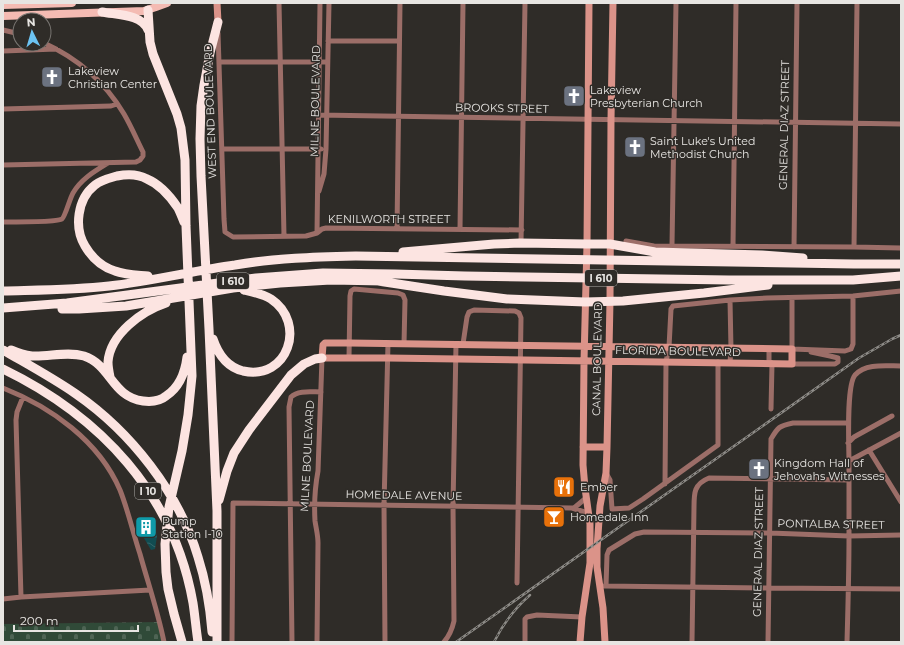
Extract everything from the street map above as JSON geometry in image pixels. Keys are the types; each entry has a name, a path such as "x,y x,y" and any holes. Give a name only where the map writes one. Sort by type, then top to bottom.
{"highway":[{"path":"147,7 150,42 153,54 177,114 181,128 185,160 192,376 188,414 182,451 169,507 165,544 168,589 182,642"},
{"path":"102,12 127,16 143,22 149,32"},
{"path":"217,642 217,511 210,329 200,139 202,106 210,53 218,22"},
{"path":"168,277 142,276 116,272 99,262 88,251 83,243 78,225 82,202 94,186 103,181 123,175 139,176 152,181 165,192 178,208 186,226"},
{"path":"356,256 494,244 610,244 656,252 791,256 854,264"},
{"name":"I 610","path":"3,291 109,286 270,260 319,257 356,256 901,264"},
{"name":"I 610","path":"3,308 67,303 300,274 359,273 714,280 853,280 901,276"},
{"path":"3,308 79,309 126,306 233,288 305,281 378,281 465,276"},
{"path":"378,281 507,300 585,302 623,301 704,294 768,285 853,280"},
{"path":"210,329 216,348 223,360 238,370 247,372 263,371 270,368 282,358 289,344 290,337 290,328 283,311 271,299 256,292 233,288"},
{"path":"110,378 108,362 110,352 114,342 122,332 143,314 161,304 185,296"},
{"path":"3,347 19,354 32,356 68,354 80,355 88,358 97,363 116,387 124,394 136,400 149,402 163,398 170,393 183,376 190,336"},
{"name":"I 10","path":"3,350 50,377 90,405 130,441 154,471 184,521 198,556 208,597 212,642"},
{"path":"217,511 227,471 234,453 249,430 290,375 304,364 322,358"},
{"name":"I 10","path":"3,369 46,393 84,419 107,440 138,476 160,509 181,556 193,602 198,642"}],"main road":[{"path":"68,3 68,14"},
{"path":"3,5 72,3"},
{"name":"WEST END BOULEVARD","path":"217,3 218,22"},
{"name":"CANAL BOULEVARD","path":"580,642 590,563 590,524 583,465 583,446 590,3"},
{"name":"CANAL BOULEVARD","path":"605,642 603,585 597,567 598,528 606,473 607,446 614,3"},
{"path":"3,16 102,12 164,4"},
{"name":"FLORIDA BOULEVARD","path":"325,344 388,343 792,350"},
{"name":"MILNE BOULEVARD","path":"322,358 323,345 325,344"},
{"path":"641,347 641,361"},
{"path":"700,348 700,362"},
{"path":"792,350 792,364"},
{"name":"FLORIDA BOULEVARD","path":"322,358 730,362 792,364"},
{"path":"583,446 607,446"}],"street":[{"path":"279,3 284,236"},
{"name":"MILNE BOULEVARD","path":"317,233 320,3"},
{"name":"MILNE BOULEVARD","path":"317,198 324,174 326,149 329,3"},
{"path":"396,229 400,3"},
{"path":"460,230 463,3"},
{"path":"521,243 525,3"},
{"path":"672,246 676,3"},
{"path":"733,246 736,3"},
{"name":"GENERAL DIAZ STREET","path":"794,247 797,3"},
{"path":"854,247 857,3"},
{"name":"WEST END BOULEVARD","path":"218,22 224,219"},
{"path":"328,41 399,42"},
{"path":"3,165 136,162 142,158 143,152 130,124 104,87 80,64 52,47"},
{"path":"3,51 57,49"},
{"path":"219,62 327,62"},
{"path":"3,109 111,106 116,104"},
{"name":"BROOKS STREET","path":"318,115 901,124"},
{"path":"222,148 326,149"},
{"path":"3,222 62,220 69,201 79,185 86,177 109,163"},
{"name":"KENILWORTH STREET","path":"224,219 225,232 233,237 306,236 317,233 326,228 522,230"},
{"path":"626,241 654,246 901,248"},
{"path":"349,358 350,296 351,291 357,289 398,293 403,295 405,300 404,344"},
{"path":"665,484 666,362 669,348 671,309 673,306 730,300 853,296 901,291"},
{"name":"FLORIDA BOULEVARD","path":"792,350 845,351 851,349 853,344 853,296"},
{"path":"792,298 792,350"},
{"path":"730,300 730,362"},
{"path":"444,642 450,636 454,621 453,506 455,359 467,317 469,312 474,310 514,311 520,313 521,318 517,583"},
{"path":"385,642 384,505 388,343"},
{"path":"769,349 769,360 772,364 771,409"},
{"name":"FLORIDA BOULEVARD","path":"792,350 838,358 838,362 835,364 792,364"},
{"name":"MILNE BOULEVARD","path":"317,642 318,534 314,503 318,471 322,358"},
{"path":"606,473 610,480 612,509 629,508 665,484 718,445 718,362"},
{"path":"847,642 849,536 848,423 851,385 855,375 867,367 882,365 901,366"},
{"path":"3,388 23,397 53,415 77,432 97,452 106,464 114,477 123,498 164,642"},
{"path":"292,642 289,407 291,397 298,393 321,392"},
{"path":"21,597 16,420 17,412 23,397"},
{"path":"848,443 854,437 892,416"},
{"name":"GENERAL DIAZ STREET","path":"768,642 771,439 777,430 787,424 848,423"},
{"path":"849,461 901,433"},
{"path":"869,450 901,502"},
{"path":"692,642 693,533 694,507 697,486 708,478 849,480"},
{"path":"574,508 586,498"},
{"name":"HOMEDALE AVENUE","path":"232,642 233,503 574,508 588,513"},
{"name":"PONTALBA STREET","path":"603,585 609,550 635,534 644,532 770,533 849,536 901,535"},
{"path":"603,585 901,589"},
{"path":"3,599 150,590"},
{"path":"525,642 525,619 527,617 537,615 582,617"}],"green space":[{"path":"159,622 164,642 3,642 3,624"}],"water":[{"path":"157,534 155,549 151,550 144,538"}],"railway":[{"path":"456,642 859,358 901,335"},
{"path":"494,642 501,629 519,605 530,595"}],"place":[{"name":"Lakeview Christian Center","path":"52,77"},
{"name":"Lakeview Presbyterian Church","path":"574,96"},
{"name":"Saint Luke's United Methodist Church","path":"635,147"},
{"name":"Kingdom Hall of Jehovahs Witnesses","path":"759,469"},
{"name":"Ember","path":"564,487"},
{"name":"Homedale Inn","path":"554,517"},
{"name":"Pump Station I-10","path":"146,527"}]}
